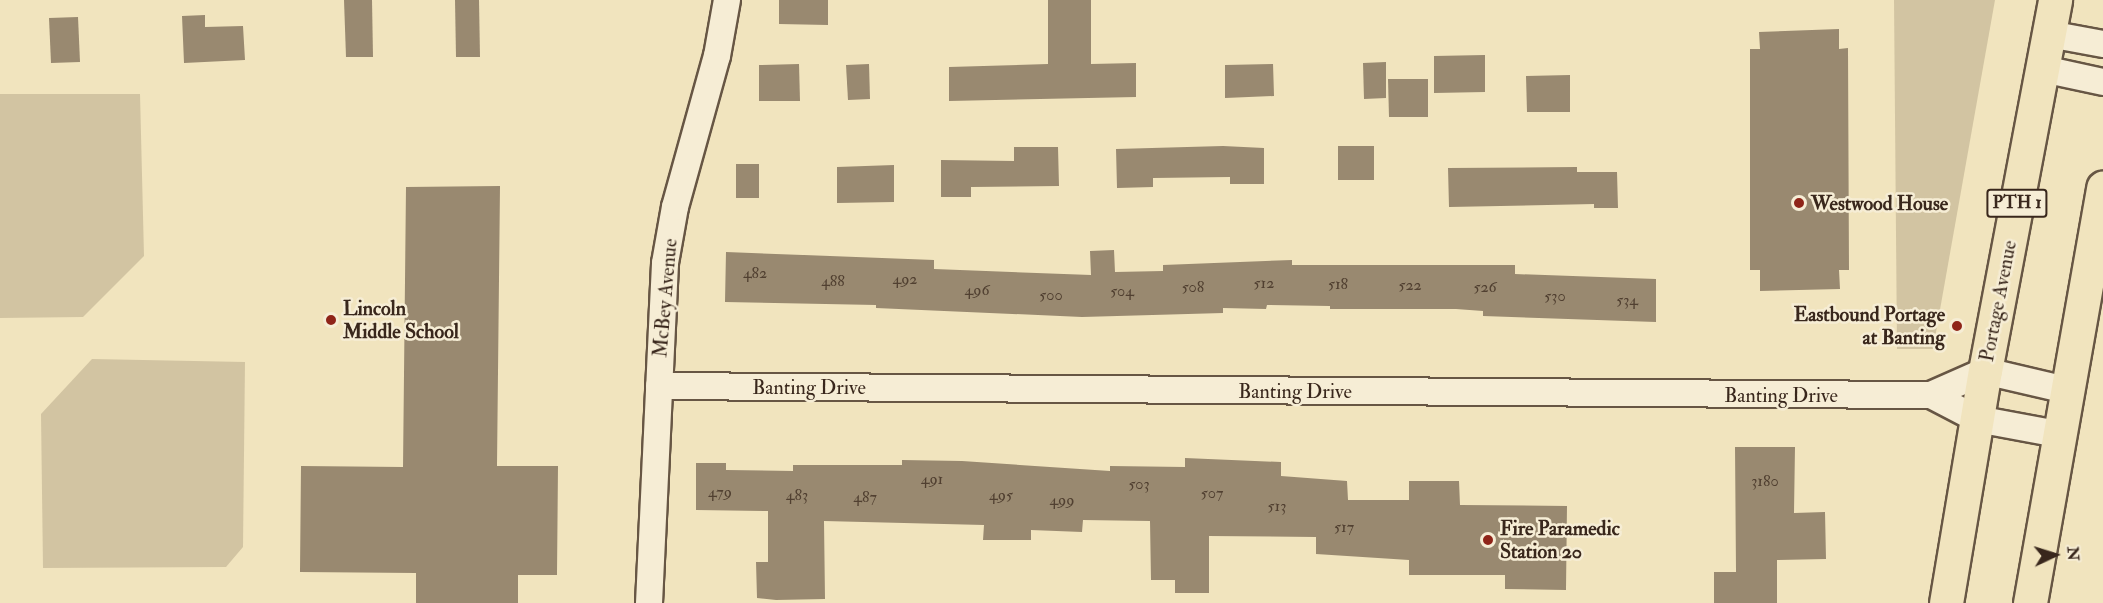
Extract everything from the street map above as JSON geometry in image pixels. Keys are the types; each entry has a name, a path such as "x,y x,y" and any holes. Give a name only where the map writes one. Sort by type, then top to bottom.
{"highway":[{"name":"Portage Avenue","path":"1946,603 1985,371 2055,0"},
{"path":"2030,603 2103,187"}],"street":[{"name":"McBey Avenue","path":"649,603 659,386 669,236 717,56 727,0"},
{"path":"2049,34 2103,44"},
{"path":"2043,69 2103,82"},
{"name":"Banting Drive","path":"659,386 1931,395 1985,371"},
{"path":"1985,371 2066,390"},
{"name":"Banting Drive","path":"1931,395 1977,418 2058,434"}],"shaded area":[{"path":"1894,0 1995,0 1933,349 1897,349"},
{"path":"0,94 140,94 144,256 83,317 0,318"},
{"path":"92,359 245,362 243,547 226,567 43,568 41,414"}],"building":[{"path":"344,0 372,0 373,57 346,57"},
{"path":"455,0 479,0 480,57 456,57"},
{"path":"779,0 828,0 828,25 779,24"},
{"path":"1048,0 1091,0 1091,64 1136,63 1136,97 949,101 949,67 1048,64"},
{"path":"205,15 205,27 243,26 245,60 184,63 182,16"},
{"path":"78,17 80,62 51,63 49,18"},
{"name":"Westwood House","path":"1839,29 1839,49 1848,48 1849,270 1839,270 1840,289 1760,291 1760,270 1750,270 1750,49 1760,49 1759,32"},
{"path":"1485,55 1485,92 1434,93 1434,56"},
{"path":"1386,62 1386,98 1364,99 1363,63"},
{"path":"799,64 800,101 759,101 759,65"},
{"path":"869,64 870,99 848,100 846,65"},
{"path":"1273,64 1274,96 1225,98 1225,65"},
{"path":"1570,75 1570,112 1527,112 1526,76"},
{"path":"1388,79 1428,79 1428,117 1389,117"},
{"path":"1223,146 1264,148 1264,184 1230,184 1230,177 1153,178 1153,187 1117,188 1116,149"},
{"path":"1338,146 1374,146 1374,180 1338,180"},
{"path":"1014,147 1058,147 1059,186 971,187 971,197 941,197 941,160 1014,161"},
{"path":"736,164 759,164 759,198 736,198"},
{"path":"894,165 894,202 837,203 837,167"},
{"path":"1577,167 1577,172 1617,172 1618,208 1594,208 1594,204 1449,207 1448,168"},
{"path":"500,186 497,466 558,466 557,575 518,575 518,603 416,603 416,573 300,572 301,466 403,467 406,187"},
{"path":"1114,250 1115,272 1163,271 1163,265 1292,260 1292,265 1515,265 1515,274 1656,279 1656,322 1483,316 1483,311 1456,309 1330,309 1330,306 1267,305 1266,309 1223,308 1223,313 1082,317 876,308 876,305 725,302 726,252 934,260 934,269 1091,275 1090,251"},
{"path":"1735,447 1795,447 1794,513 1825,512 1826,559 1777,560 1777,603 1714,603 1714,572 1736,572"},
{"path":"1185,458 1281,462 1281,476 1347,481 1348,500 1409,500 1409,481 1459,481 1460,505 1567,506 1566,590 1505,589 1505,575 1409,575 1409,560 1316,554 1316,537 1209,536 1209,593 1175,593 1175,580 1151,580 1150,521 1083,520 1082,532 1031,530 1031,540 983,540 984,525 824,521 825,599 776,600 757,598 756,562 768,562 768,511 696,510 696,463 726,463 726,470 793,471 793,465 902,465 902,460 962,461 1110,471 1110,466 1185,467"}],"place":[{"name":"Westwood House","path":"1799,203"},
{"name":"Lincoln Middle School","path":"331,320"},
{"name":"Eastbound Portage at Banting","path":"1957,326"},
{"name":"Fire Paramedic Station 20","path":"1488,540"}]}
